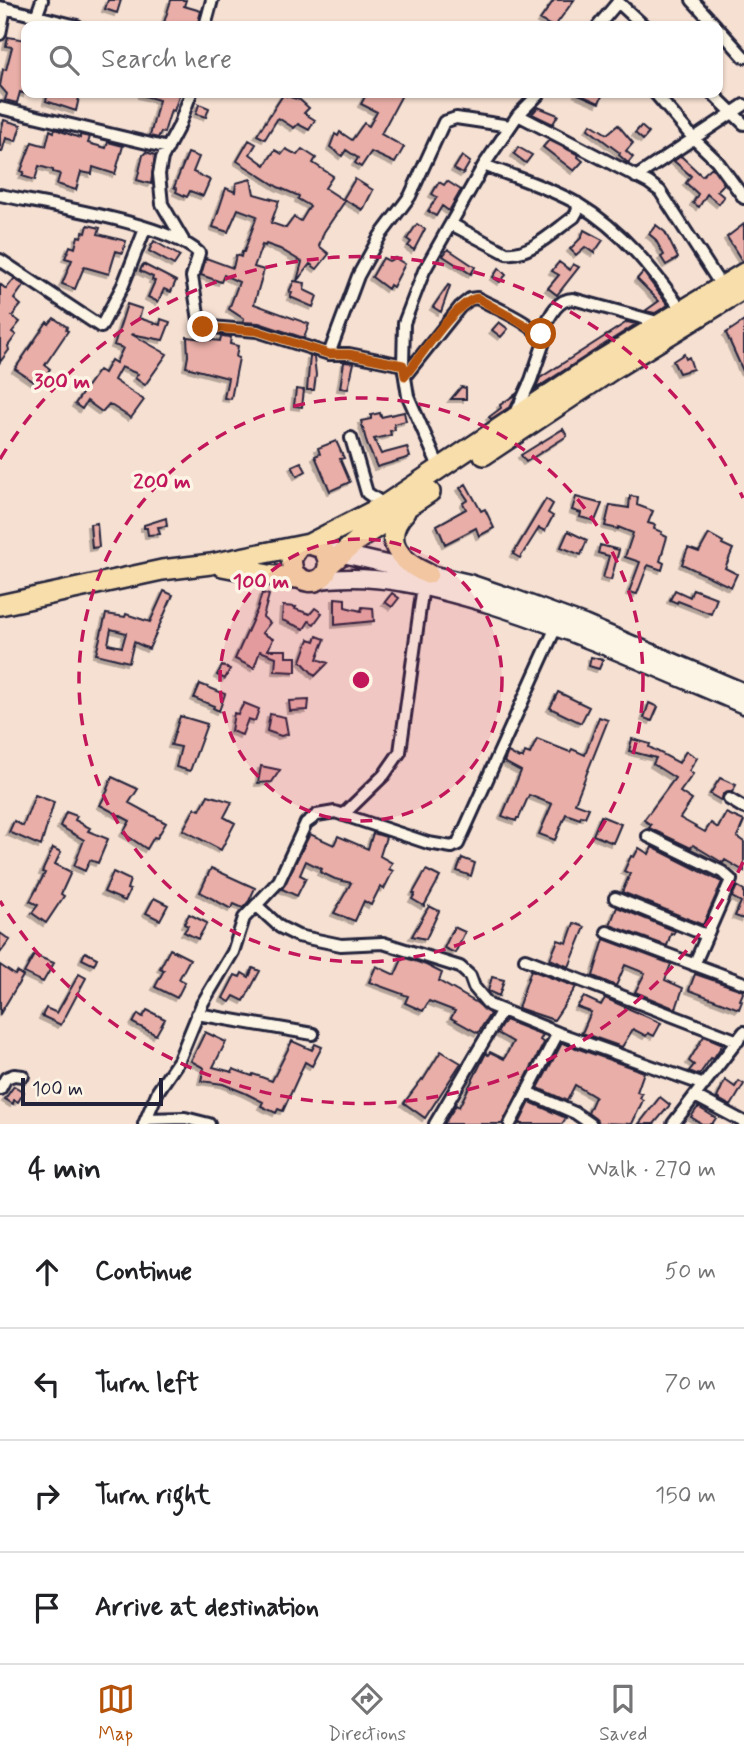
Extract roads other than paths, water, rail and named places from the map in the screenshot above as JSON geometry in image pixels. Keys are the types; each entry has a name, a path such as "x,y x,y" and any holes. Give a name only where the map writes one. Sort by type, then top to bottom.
{"highway":[{"path":"6,604 162,570 320,552 513,419 744,273"},
{"path":"306,579 293,572 291,559 320,552 420,499 602,376 744,289"},
{"path":"420,499 398,519 394,538 397,551 426,580"},
{"path":"211,564 306,579 325,574 320,552"}],"main road":[{"path":"320,552 426,580 460,596 556,627 744,705"},
{"path":"306,579 469,583 532,604 744,692"}],"street":[{"path":"37,17 42,0"},
{"path":"206,21 212,0"},
{"path":"692,0 711,21"},
{"path":"603,21 621,1 639,21"},
{"path":"0,34 2,7 55,21"},
{"path":"723,34 744,57"},
{"path":"189,98 162,158 159,174 162,204 183,240 199,253 192,277 200,326 257,331 329,354 349,354 404,371"},
{"path":"440,469 408,396 404,371 404,323 424,271 484,165 518,115 535,98"},
{"path":"660,98 694,139 717,161 744,198"},
{"path":"717,98 744,124"},
{"path":"636,177 744,104"},
{"path":"0,108 168,148"},
{"path":"518,115 660,191 722,286"},
{"path":"329,354 358,276 380,236 410,197 444,122 456,118 510,126"},
{"path":"484,165 577,203 617,231 643,257 682,310"},
{"path":"0,195 118,221 183,240"},
{"path":"451,223 512,254 523,252 574,217 578,210 577,203"},
{"path":"0,260 101,327 123,285 145,229"},
{"path":"404,371 460,307 477,298 541,334 544,342 531,380 513,419"},
{"path":"541,334 558,303 565,299 661,323"},
{"path":"351,438 367,492 385,505"},
{"path":"343,815 384,775 400,752 426,580"},
{"path":"209,1124 185,1118 145,1121 158,1091 179,1060 197,1014 233,952 244,918 279,881 306,823 328,813 343,815 428,843 452,847 458,844 556,627"},
{"path":"729,799 744,808"},
{"path":"648,836 722,872 731,880 694,965"},
{"path":"615,898 706,935"},
{"path":"256,905 280,928 298,936 341,945 383,943 460,967 470,976 480,996 489,1005 558,1033 704,1085"},
{"path":"607,932 744,983"},
{"path":"525,959 741,1036 673,1124"},
{"path":"435,1124 502,1010"},
{"path":"197,1014 313,1034"},
{"path":"510,1124 558,1033"},
{"path":"0,1089 6,1078 23,1076"},
{"path":"527,1092 575,1113 579,1121 591,1124"},
{"path":"695,1096 744,1122"}]}
